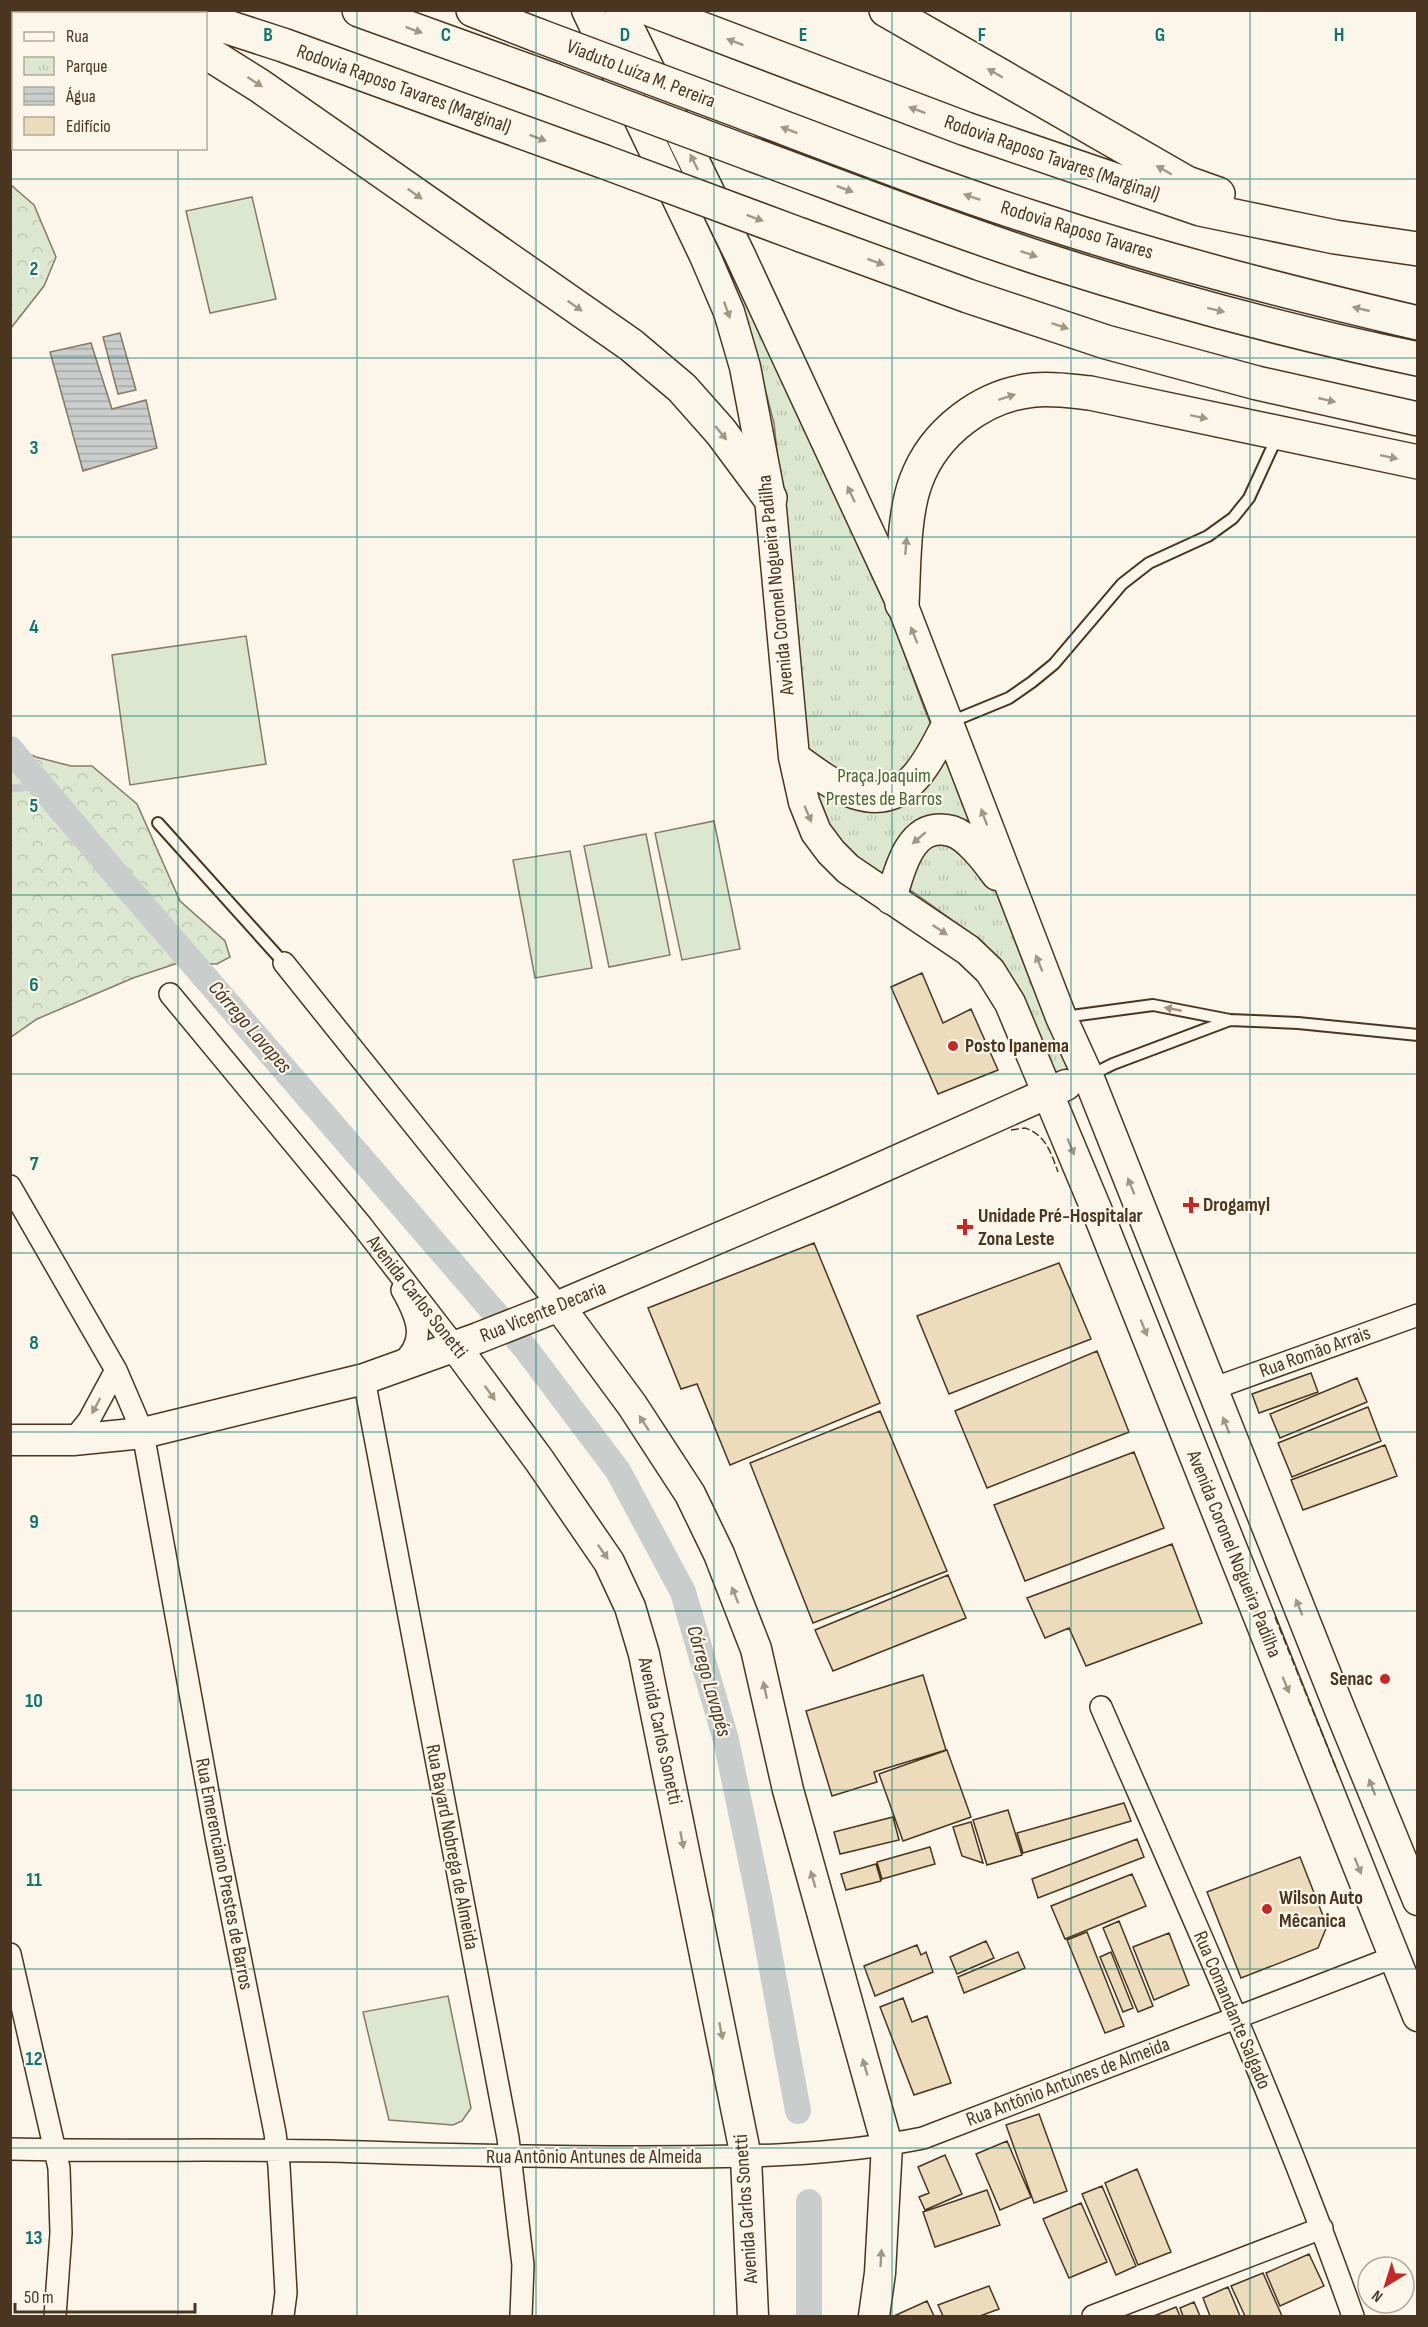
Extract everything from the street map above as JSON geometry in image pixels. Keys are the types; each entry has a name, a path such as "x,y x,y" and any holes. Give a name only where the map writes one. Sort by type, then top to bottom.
{"highway":[{"name":"Viaduto Luíza M. Pereira","path":"359,10 751,154"},
{"name":"Viaduto Luíza M. Pereira","path":"473,10 745,113"},
{"name":"Rodovia Raposo Tavares (Marginal)","path":"652,10 966,129 1200,209 1335,237 1418,249"},
{"path":"886,10 1187,183 1335,237"},
{"name":"Rodovia Raposo Tavares (Marginal)","path":"207,20 283,45 968,296 1107,342 1257,383 1418,419"},
{"path":"207,53 260,86 632,345 682,388 721,432 770,498"},
{"name":"Rodovia Raposo Tavares","path":"745,113 901,172 1041,221 1197,267 1418,323"},
{"name":"Rodovia Raposo Tavares","path":"751,154 913,215 1046,260 1205,308 1418,359"},
{"path":"902,604 909,507 915,482 927,457 960,420 979,408 1007,396 1025,392 1065,390 1090,393 1418,462"}],"main road":[{"name":"Avenida Coronel Nogueira Padilha","path":"587,10 705,256 729,312 745,367 770,498 794,758 804,802 816,832 831,852 848,868 968,950 990,971 1010,1003 1049,1093 1418,2016"},
{"name":"Avenida Coronel Nogueira Padilha","path":"620,10 739,253 902,604 1061,1017 1088,1076 1418,1900"},
{"path":"794,758 847,792 866,797 886,795 904,788 917,776 948,723"},
{"path":"891,899 900,867 909,848 928,831 939,829 956,833 971,843 1011,891"},
{"path":"1049,1093 1088,1076"},
{"name":"Rua Vicente Decaria","path":"10,1440 73,1440 143,1433 364,1379 550,1310 1049,1093"},
{"path":"602,1363 595,1342 593,1323 598,1306 607,1290 616,1282"},
{"path":"550,1310 602,1363 690,1494 718,1554 756,1649 788,1790 887,2145 880,2273 874,2316"},
{"name":"Avenida Carlos Sonetti","path":"467,1342 539,1460 609,1562 630,1607 644,1654 756,2157 753,2316"}],"street":[{"path":"284,963 550,1310"},
{"name":"Avenida Carlos Sonetti","path":"170,994 362,1226 467,1342"},
{"name":"Rua Emerenciano Prestes de Barros","path":"10,1186 116,1370 143,1433 203,1767 277,2149 286,2293 283,2316"},
{"name":"Avenida Carlos Sonetti","path":"362,1226 410,1304 418,1328 418,1345 410,1357 397,1367"},
{"name":"Rua Romão Arrais","path":"1212,1389 1418,1315"},
{"path":"73,1440 89,1420 116,1370"},
{"name":"Rua Bayard Nobrega de Almeida","path":"364,1379 511,2157 523,2265 521,2316"},
{"name":"Rua Comandante Salgado","path":"1101,1707 1237,2018 1322,2228 1353,2316"},
{"path":"10,1954 59,2168 61,2233 54,2316"},
{"name":"Rua Antônio Antunes de Almeida","path":"10,2149 277,2149 511,2157 756,2157 842,2151 887,2145 924,2138 1394,1957"},
{"path":"1093,2316 1322,2228"}],"lane":[{"path":"948,723 1009,699 1054,664 1122,584 1149,563 1208,536 1233,518 1249,498 1278,434"},
{"path":"158,823 284,963"},
{"path":"1061,1017 1153,1005 1230,1020 1298,1023 1418,1035"},
{"path":"1088,1076 1230,1020"}],"green space":[{"path":"11,185 34,205 56,257 44,286 11,328"},
{"path":"252,197 276,299 210,313 186,211"},
{"name":"Praça Joaquim Prestes de Barros","path":"699,220 713,222 869,556 924,708 972,823 1029,977 1071,1074 1057,1078 1011,977 984,943 913,892 872,870 835,841 820,813 806,735 774,423 758,363"},
{"path":"246,636 266,764 130,785 112,655"},
{"path":"11,746 36,757 71,766 92,766 137,804 180,901 225,941 230,957 217,964 178,963 133,978 37,1019 11,1037"},
{"path":"714,821 740,949 682,960 655,833"},
{"path":"646,834 670,955 609,967 584,846"},
{"path":"570,851 592,968 535,978 513,860"},
{"path":"448,1996 471,2108 462,2121 453,2125 389,2120 363,2012"}],"water":[{"path":"120,333 136,390 118,394 103,337"},
{"path":"91,343 112,409 146,400 157,448 83,471 50,352"}],"building":[{"name":"Posto Ipanema","path":"922,973 943,1023 971,1009 998,1070 938,1094 891,987"},
{"path":"814,1243 880,1403 730,1465 697,1384 681,1389 648,1308"},
{"path":"1059,1263 1091,1339 949,1394 917,1316"},
{"path":"1097,1351 1129,1432 987,1488 955,1411"},
{"path":"1311,1373 1318,1392 1259,1413 1252,1394"},
{"path":"1357,1378 1367,1402 1280,1438 1270,1414"},
{"path":"1368,1407 1381,1441 1292,1477 1278,1443"},
{"path":"880,1411 947,1571 813,1623 750,1463"},
{"path":"1385,1445 1397,1476 1303,1510 1291,1480"},
{"path":"1134,1452 1164,1528 1025,1581 994,1505"},
{"path":"1172,1544 1202,1623 1086,1666 1069,1628 1045,1638 1027,1598"},
{"path":"948,1575 966,1618 833,1671 815,1630"},
{"path":"923,1675 946,1750 874,1772 877,1782 832,1796 806,1711"},
{"path":"947,1750 971,1817 903,1841 879,1774"},
{"path":"1124,1803 1131,1821 1023,1853 1017,1833"},
{"path":"1008,1810 1022,1855 987,1865 973,1820"},
{"path":"893,1817 899,1840 840,1854 834,1832"},
{"path":"971,1822 983,1863 962,1856 953,1827"},
{"path":"1137,1839 1144,1857 1038,1898 1032,1879"},
{"path":"930,1847 935,1864 882,1879 877,1862"},
{"name":"Wilson Auto Mêcanica","path":"1300,1857 1327,1926 1318,1948 1241,1978 1207,1892"},
{"path":"876,1864 881,1881 846,1890 841,1874"},
{"path":"1132,1874 1146,1906 1065,1939 1051,1906"},
{"path":"1119,1921 1153,2006 1138,2012 1103,1928"},
{"path":"1087,1932 1124,2026 1105,2033 1067,1940"},
{"path":"1169,1933 1189,1985 1154,2000 1133,1947"},
{"path":"986,1941 994,1958 957,1974 950,1957"},
{"path":"917,1945 921,1955 926,1952 933,1972 875,1996 864,1966"},
{"path":"1018,1952 1025,1968 964,1993 958,1977"},
{"path":"1111,1952 1133,2008 1123,2012 1100,1957"},
{"path":"903,1998 912,2022 927,2016 951,2083 914,2095 880,2007"},
{"path":"1039,2114 1067,2191 1034,2203 1006,2125"},
{"path":"1007,2141 1031,2197 1000,2210 976,2154"},
{"path":"945,2155 962,2194 925,2210 919,2197 929,2193 918,2167"},
{"path":"1137,2169 1171,2252 1138,2265 1105,2183"},
{"path":"1102,2186 1136,2266 1116,2275 1082,2194"},
{"path":"987,2190 1000,2225 935,2247 923,2212"},
{"path":"1081,2203 1107,2262 1069,2278 1043,2219"},
{"path":"1309,2254 1324,2286 1280,2306 1266,2273"},
{"path":"1263,2273 1282,2316 1245,2316 1231,2286"},
{"path":"989,2286 999,2309 980,2316 943,2316 938,2305"},
{"path":"1228,2287 1240,2316 1210,2316 1203,2298"},
{"path":"927,2301 934,2316 894,2316"},
{"path":"1194,2302 1200,2316 1183,2316 1180,2308"},
{"path":"1176,2307 1180,2316 1154,2316"}],"waterway":[{"name":"Córrego Lavapés","path":"10,749 526,1349 618,1471 683,1592 726,1740 759,1898 798,2111"},
{"path":"10,789 41,785"},
{"name":"Córrego Lavapés","path":"809,2202 809,2316"}],"fence":[{"path":"1011,1130 1025,1128 1038,1135 1047,1146 1058,1172"},
{"path":"1275,1617 1338,1773"}],"place":[{"name":"Posto Ipanema","path":"953,1046"},
{"name":"Drogamyl","path":"1191,1205"},
{"name":"Unidade Pré-Hospitalar Zona Leste","path":"965,1227"},
{"name":"Senac","path":"1385,1679"},
{"name":"Wilson Auto Mêcanica","path":"1267,1909"}],"water label":[{"name":"Córrego Lavapes","path":"250,1027"}]}
